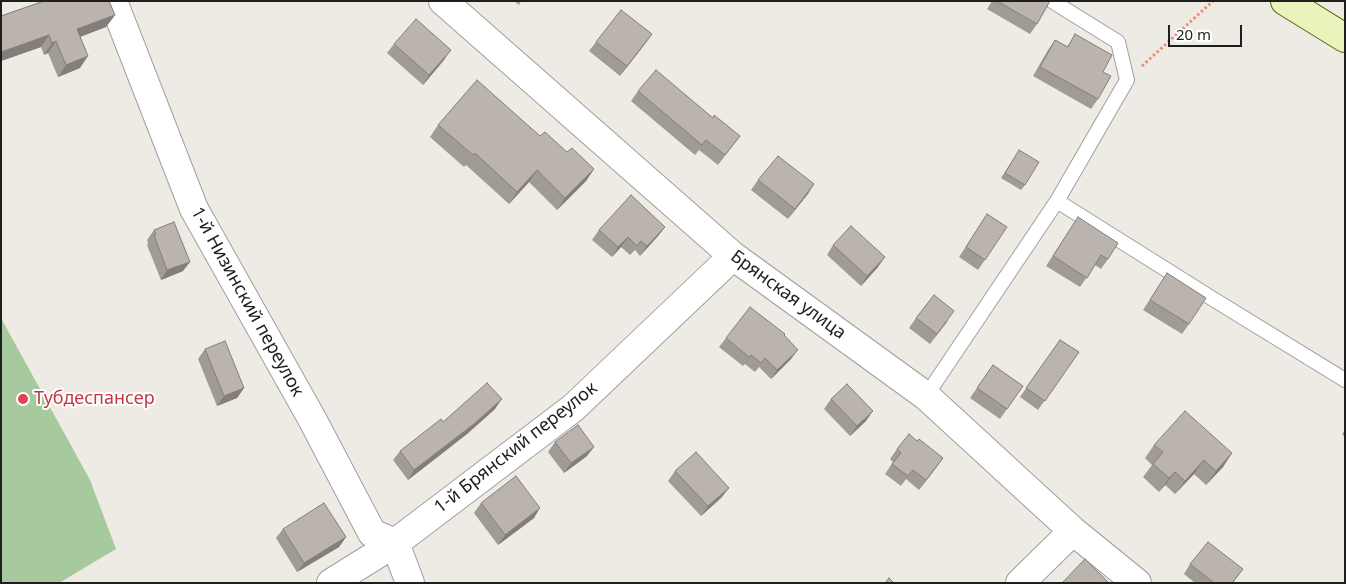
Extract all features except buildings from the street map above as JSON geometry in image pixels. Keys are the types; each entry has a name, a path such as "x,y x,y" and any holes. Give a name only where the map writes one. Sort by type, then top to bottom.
{"main road":[{"path":"1285,1 1345,38"}],"street":[{"name":"1-й Низинский переулок","path":"113,1 194,209 311,417 372,534 395,542"},
{"name":"Брянская улица","path":"444,1 733,256 926,396 1073,531 1137,583"},
{"name":"1-й Брянский переулок","path":"331,583 395,542 573,408 733,256"},
{"path":"1020,583 1073,531"},
{"path":"395,542 410,583"}],"lane":[{"path":"926,396 1057,201 1127,80 1118,42 1052,1"},
{"path":"1057,201 1345,380"}],"path":[{"path":"1127,80 1213,1"}],"green space":[{"name":"Тубдеспансер","path":"1,318 90,480 116,549 59,583 1,583"}],"place":[{"name":"Тубдеспансер","path":"23,399"}]}
